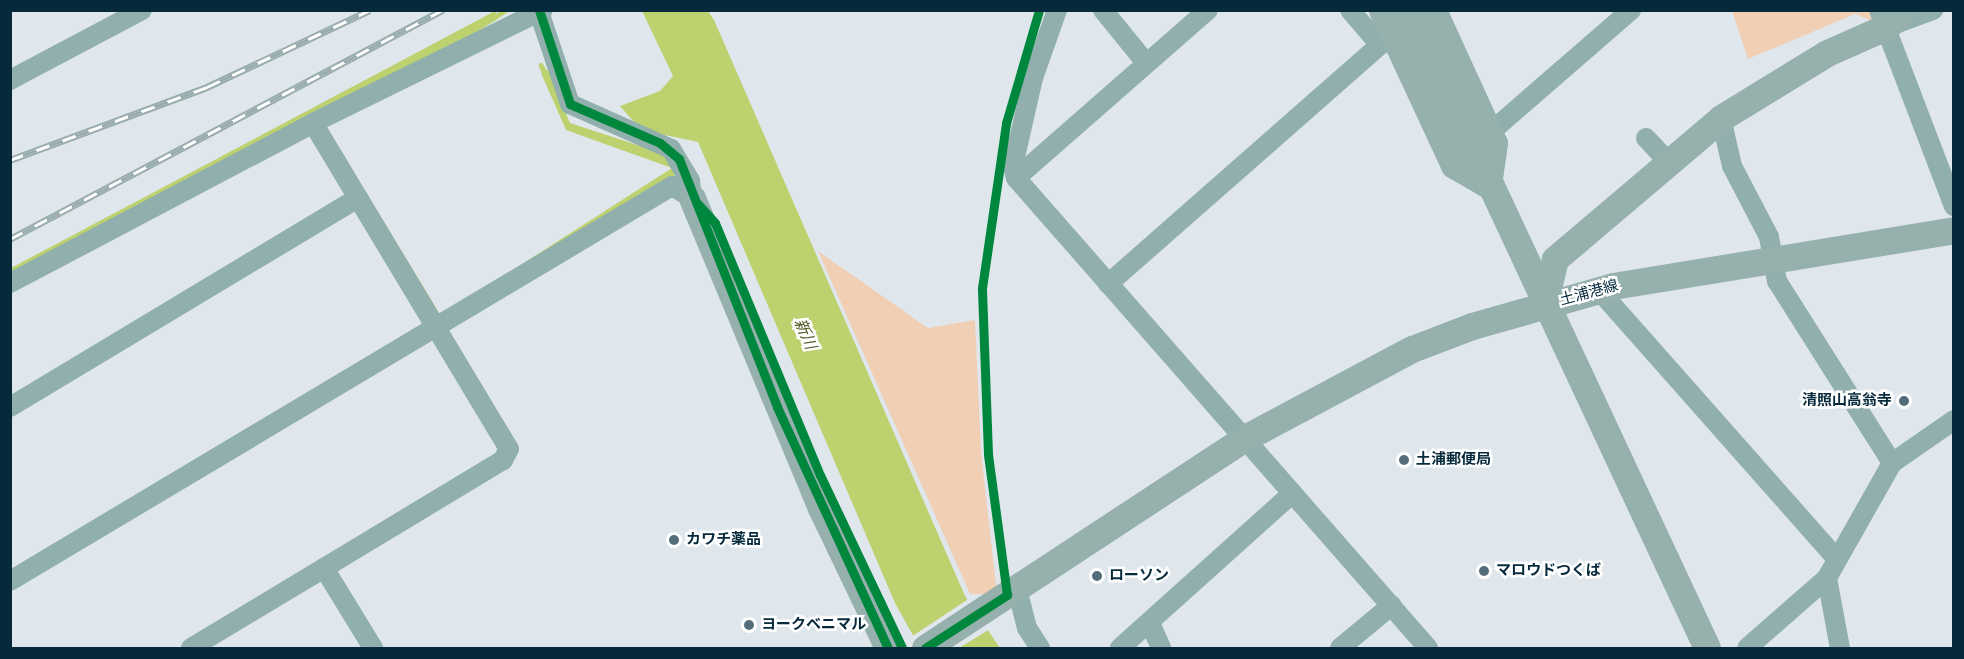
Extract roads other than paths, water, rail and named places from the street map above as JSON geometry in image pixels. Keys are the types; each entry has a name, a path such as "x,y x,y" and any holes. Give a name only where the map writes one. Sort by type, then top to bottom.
{"street":[{"path":"10,80 142,10"},
{"path":"1057,10 1033,78 1013,166 1016,178 1428,648"},
{"path":"1103,10 1146,63"},
{"path":"1016,178 1208,10"},
{"path":"1350,10 1385,30 1454,165 1488,185 1494,143 1433,10"},
{"path":"1493,130 1631,10"},
{"path":"1707,648 1544,305 1555,260 1721,118 1890,16 1933,10"},
{"path":"10,283 313,123 541,11 570,104 671,149 690,181 692,198 812,488 888,648"},
{"name":"土浦港線","path":"1409,11 1544,305 1598,289 1774,257 1953,230"},
{"path":"1890,16 1953,206"},
{"path":"1108,284 1385,30"},
{"path":"1721,118 1732,166 1759,213 1774,257 1777,281 1806,334 1892,463"},
{"path":"191,648 509,456 438,327 313,123"},
{"path":"1646,138 1669,163"},
{"path":"10,581 672,186 692,198"},
{"path":"10,408 358,198"},
{"path":"1598,289 1837,560"},
{"path":"925,648 1245,438 1412,349 1544,305"},
{"path":"1747,648 1827,578 1892,463 1953,420"},
{"path":"1120,648 1293,493"},
{"path":"324,568 373,648"},
{"path":"1827,578 1840,648"},
{"path":"1017,589 1027,628 1040,648"},
{"path":"1340,648 1392,605"},
{"path":"1150,623 1161,648"}],"water":[{"path":"495,11 498,19 424,63 11,278 11,268"},
{"name":"新川","path":"642,11 708,11 714,20 965,596 1000,648 920,648 895,603 698,142 641,130 620,106 660,91 673,76"},
{"path":"548,70 570,123 662,153 680,172 439,323 372,202 441,316 672,168 566,130 541,73"}],"waterway":[{"path":"493,18 506,10"},
{"path":"541,65 546,75"}],"railway":[{"path":"10,160 207,87 370,10"},
{"path":"10,239 443,10"}],"place":[{"name":"清照山高翁寺","path":"1904,401"},
{"name":"土浦郵便局","path":"1404,460"},
{"name":"カワチ薬品","path":"674,540"},
{"name":"マロウドつくば","path":"1484,571"},
{"name":"ローソン","path":"1097,576"},
{"name":"ヨークベニマル","path":"749,625"}]}
